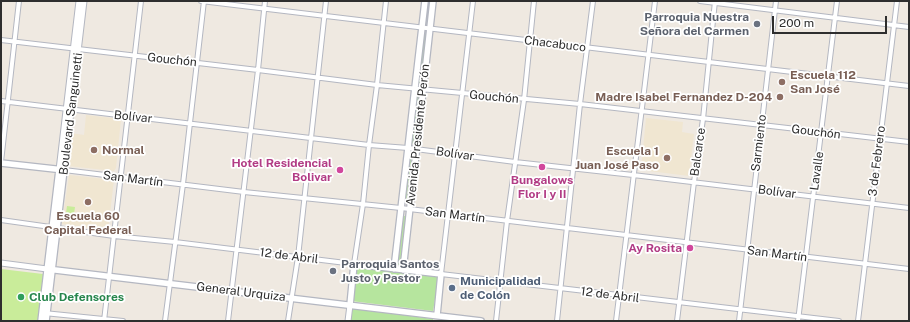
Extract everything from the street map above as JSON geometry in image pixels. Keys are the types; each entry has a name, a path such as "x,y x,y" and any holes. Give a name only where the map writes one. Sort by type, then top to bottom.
{"main road":[{"name":"Avenida Presidente Perón","path":"394,269 425,1"},
{"name":"Avenida Presidente Perón","path":"403,270 433,1"},
{"name":"San Martín","path":"1,162 62,170"},
{"name":"Boulevard Sanguinetti","path":"45,313 62,170"},
{"name":"12 de Abril","path":"354,264 441,274"},
{"path":"350,305 354,264"},
{"name":"General Urquiza","path":"50,269 350,305 437,318 481,321"},
{"path":"437,318 441,274"},
{"path":"41,321 45,313"},
{"path":"45,313 46,321"}],"street":[{"path":"1,162 20,1"},
{"name":"Boulevard Sanguinetti","path":"76,49 79,1"},
{"name":"Boulevard Sanguinetti","path":"62,170 76,49 84,1"},
{"path":"104,320 136,56 141,1"},
{"name":"Chacabuco","path":"201,1 909,86"},
{"path":"165,321 183,184 204,1"},
{"path":"228,321 265,1"},
{"path":"288,321 298,257 326,1"},
{"path":"354,264 378,85 386,1"},
{"path":"441,274 473,1"},
{"path":"496,321 507,221 524,100 534,1"},
{"path":"557,321 568,229 580,104 593,1"},
{"path":"616,321 655,1"},
{"path":"700,1 909,27"},
{"name":"Sarmiento","path":"739,321 776,1"},
{"name":"Lavalle","path":"799,319 837,1"},
{"name":"3 de Febrero","path":"858,321 897,1"},
{"name":"Balcarce","path":"677,321 703,119 715,2"},
{"name":"Gouchón","path":"1,40 197,62 378,85 524,100 580,104 909,142"},
{"name":"Bolívar","path":"1,101 909,208"},
{"name":"San Martín","path":"62,170 244,192 410,209 909,270"},
{"name":"12 de Abril","path":"1,220 114,236 237,249 354,264"},
{"name":"General Urquiza","path":"1,263 50,269"},
{"name":"12 de Abril","path":"441,274 740,310 799,319 839,321"},
{"path":"348,321 350,305"},
{"path":"45,313 123,321"}],"shaded area":[{"name":"Normal","path":"86,115 121,119 116,168 114,171 68,166 71,133 84,135"},
{"name":"Escuela 1 Juan José Paso","path":"646,118 683,122 682,132 694,134 689,176 641,170"},
{"name":"Escuela 60 Capital Federal","path":"69,175 114,180 108,230 62,224"}],"green space":[{"path":"424,34 426,34 421,83 418,83"},
{"path":"417,94 419,95 414,144 411,143"},
{"path":"410,153 412,154 406,203 404,202"},
{"path":"67,206 75,207 73,221 65,220"},
{"path":"403,216 406,216 400,265 398,265"},
{"path":"356,267 439,276 433,311 351,301"},
{"name":"Club Defensores","path":"1,269 43,274 38,321 1,321"},
{"path":"352,308 433,319 433,321 350,321"}],"place":[{"name":"Parroquia Nuestra Señora del Carmen","path":"757,24"},
{"name":"Escuela 112 San José","path":"782,82"},
{"name":"Madre Isabel Fernandez D-204","path":"780,97"},
{"name":"Normal","path":"94,150"},
{"name":"Escuela 1 Juan José Paso","path":"667,158"},
{"name":"Bungalows Flor I y II","path":"542,167"},
{"name":"Hotel Residencial Bolivar","path":"340,170"},
{"name":"Escuela 60 Capital Federal","path":"88,202"},
{"name":"Ay Rosita","path":"690,248"},
{"name":"Parroquia Santos Justo y Pastor","path":"333,271"},
{"name":"Municipalidad de Colón","path":"452,288"},
{"name":"Club Defensores","path":"21,297"}]}
